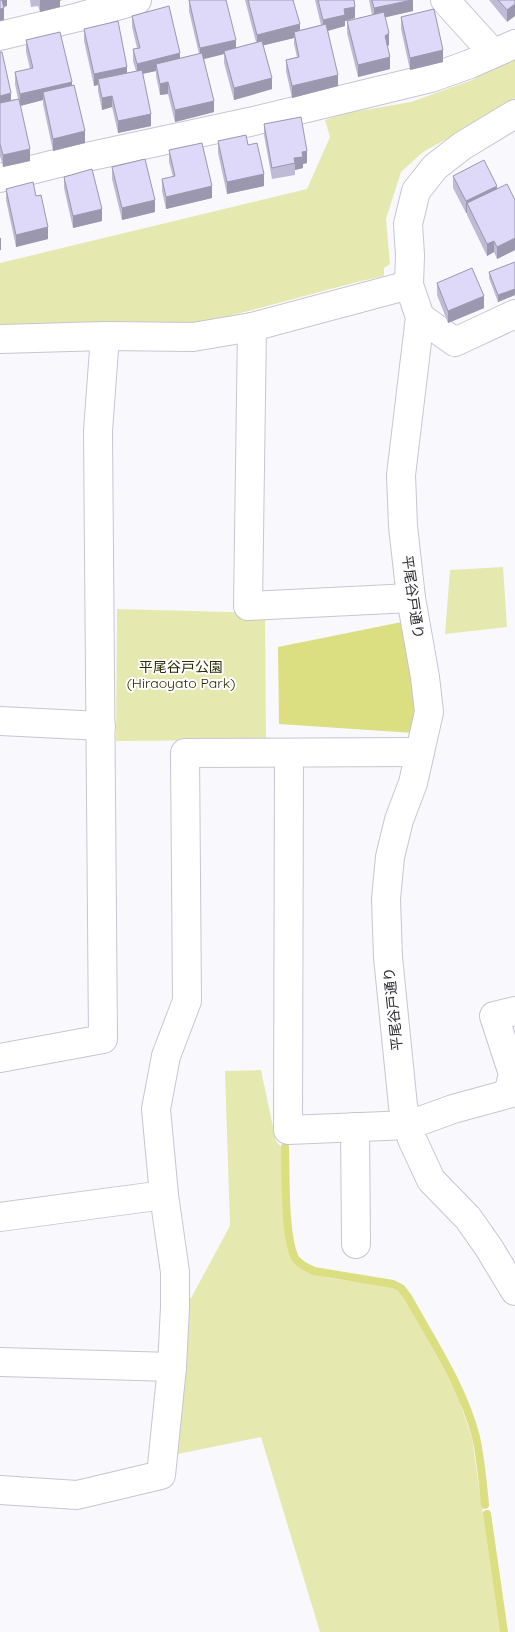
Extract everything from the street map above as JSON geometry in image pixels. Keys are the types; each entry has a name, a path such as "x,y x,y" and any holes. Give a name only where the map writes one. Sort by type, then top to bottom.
{"street":[{"path":"0,36 78,8 137,0"},
{"path":"0,178 59,163 254,121 422,80 470,64 504,48 445,0"},
{"name":"平尾谷戸通り","path":"515,114 462,146 434,167 416,190 408,224 409,284 420,317 401,475 403,526 411,598 425,677 429,712 413,782 399,820 390,857 386,900 388,957 403,1106 411,1132 431,1180 468,1218 515,1290"},
{"path":"0,339 105,336 193,337 252,327 409,284"},
{"path":"420,317 455,342 515,314"},
{"path":"252,327 248,606 411,598"},
{"path":"0,1058 103,1040 98,432 105,336"},
{"path":"0,722 101,726"},
{"path":"289,752 288,1130 355,1127 411,1132 453,1109 508,1094 513,1074 494,1016 515,1011"},
{"path":"0,1490 77,1495 161,1475 172,1367 175,1272 164,1194 156,1109 166,1056 187,1001 185,753 420,752"},
{"path":"355,1127 356,1244"},
{"path":"0,1216 164,1194"},
{"path":"0,1362 172,1367"}],"green space":[{"path":"515,58 515,98 472,125 423,152 401,172 386,219 390,264 384,268 384,276 188,327 0,325 0,263 307,189 330,137 325,120 347,113 411,102 472,80"},
{"path":"503,567 507,627 445,634 450,570"},
{"name":"平尾谷戸公園 (Hiraoyato Park)","path":"117,609 265,613 266,740 116,741"},
{"path":"261,1070 276,1141 282,1148 286,1240 294,1261 304,1270 329,1278 393,1287 398,1290 406,1298 457,1394 472,1438 500,1632 320,1632 261,1437 173,1455 184,1299 191,1298 230,1226 225,1071"}],"shaded area":[{"path":"402,622 416,679 414,733 279,724 278,647"}],"building":[{"path":"0,0 2,0 4,8 0,9"},
{"path":"189,0 226,0 236,40 200,48"},
{"path":"248,0 293,0 300,24 257,35"},
{"path":"318,0 354,0 355,7 344,9 345,15 323,20"},
{"path":"372,0 412,0 374,8"},
{"path":"498,0 515,0 515,4 507,10"},
{"path":"169,6 180,53 137,64 133,49 140,48 132,16"},
{"path":"434,9 443,50 410,58 401,17"},
{"path":"384,12 389,33 385,36 390,57 358,65 347,21"},
{"path":"118,21 127,67 94,74 84,29"},
{"path":"326,24 338,75 292,86 286,60 299,57 294,32"},
{"path":"60,32 72,82 20,94 15,72 33,68 26,40"},
{"path":"262,41 272,78 234,88 224,51"},
{"path":"0,52 2,52 11,93 0,96"},
{"path":"202,53 214,101 175,110 168,82 160,84 156,64"},
{"path":"142,70 151,114 118,121 112,96 102,98 98,79"},
{"path":"74,85 85,131 53,139 43,92"},
{"path":"19,99 30,149 3,155 0,144 0,103"},
{"path":"301,117 307,151 302,152 303,157 294,158 295,163 272,168 264,124"},
{"path":"246,135 248,145 257,143 264,174 227,182 218,141"},
{"path":"202,143 212,186 166,197 162,179 175,176 169,150"},
{"path":"145,159 155,200 122,208 112,167"},
{"path":"484,160 497,186 466,201 453,176"},
{"path":"92,169 102,209 73,216 64,177"},
{"path":"33,182 36,196 41,195 48,227 16,235 6,189"},
{"path":"507,184 515,200 515,238 497,247 494,241 487,244 467,203"},
{"path":"515,262 515,289 498,295 489,272"},
{"path":"472,268 484,296 448,311 437,283"}],"waterway":[{"path":"285,1147 287,1220 291,1248 295,1258 301,1264 314,1271 393,1284 401,1288 408,1297 446,1365 470,1418 479,1454 485,1505"},
{"path":"487,1514 504,1632"}]}
